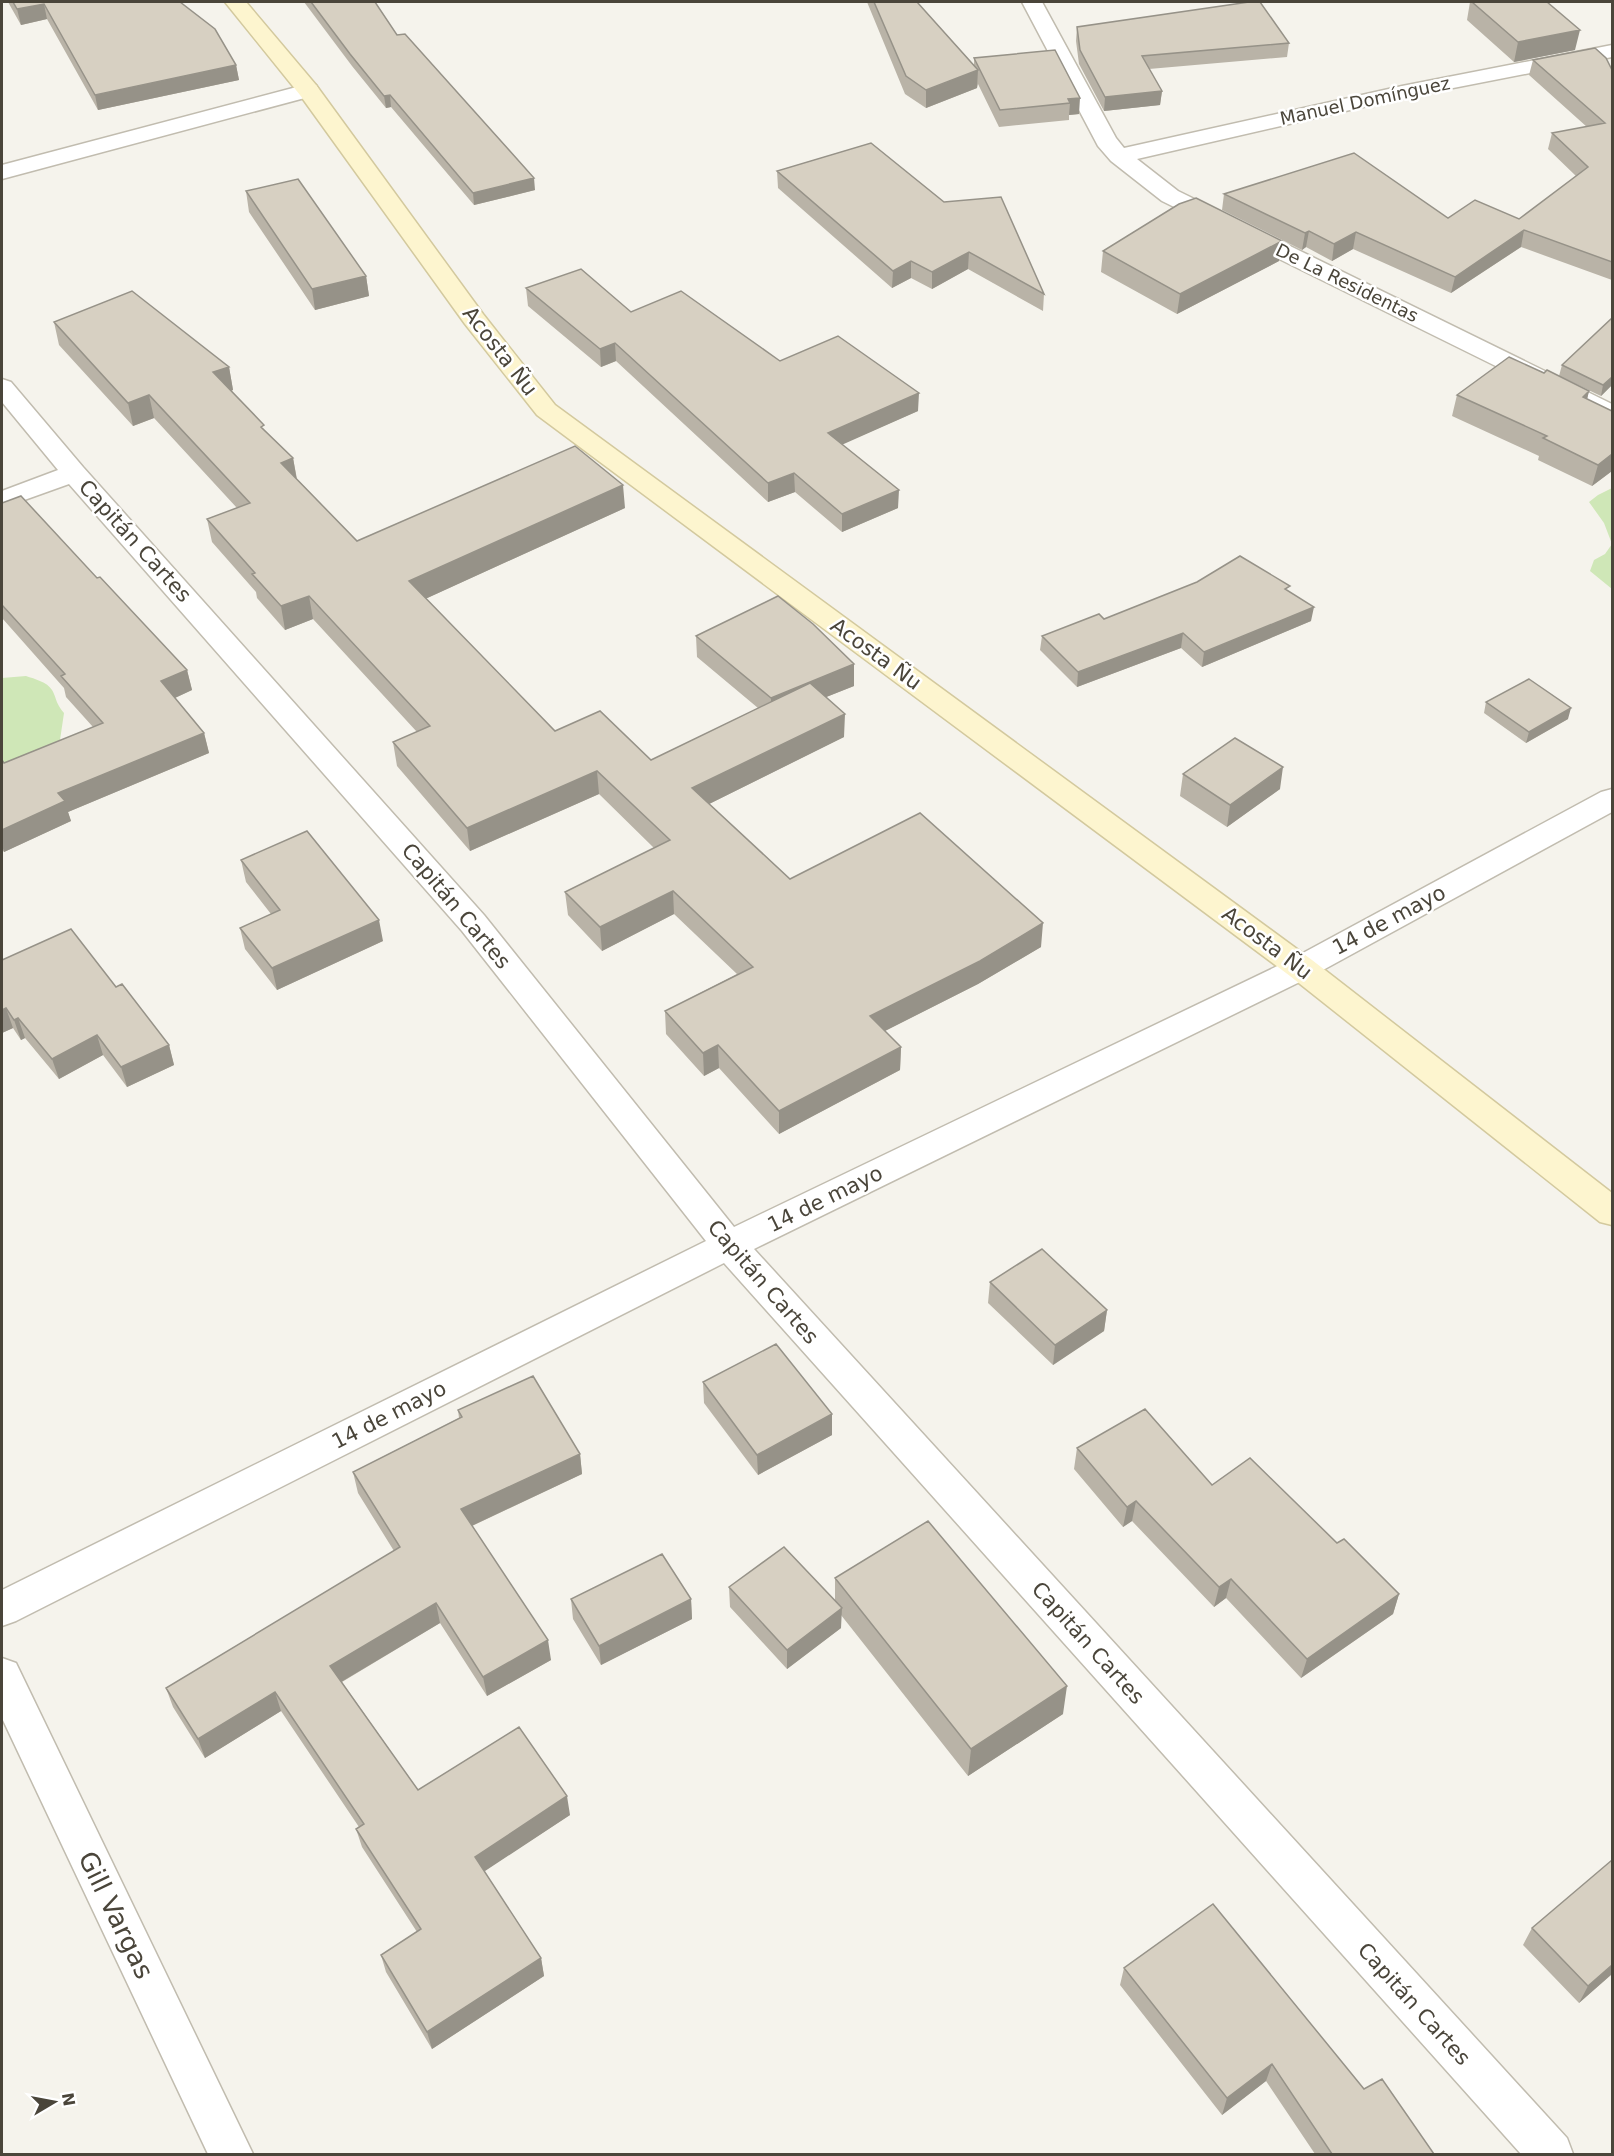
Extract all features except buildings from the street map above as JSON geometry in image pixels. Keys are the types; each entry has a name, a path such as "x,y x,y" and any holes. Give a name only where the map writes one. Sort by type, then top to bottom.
{"street":[{"name":"Acosta Ñu","path":"235,2 308,90 474,320 546,410 1301,968 1612,1212"},
{"name":"De La Residentas","path":"1032,2 1106,141 1119,156 1170,196 1612,414"},
{"name":"Manuel Domínguez","path":"1119,156 1402,92 1612,51"},
{"path":"2,171 308,90"},
{"name":"Capitán Cartes","path":"2,387 74,472 473,923 729,1245 1551,2154"},
{"path":"2,500 74,472"},
{"name":"14 de mayo","path":"2,1609 729,1245 1301,968 1612,799"},
{"name":"Gill Vargas","path":"2,1676 231,2154"}],"green space":[{"path":"1612,488 1612,544 1604,523 1589,502"},
{"path":"1612,544 1612,589 1590,571 1594,560 1605,554"},
{"path":"26,676 44,683 52,690 64,713 60,740 48,754 2,768 2,678"}]}
